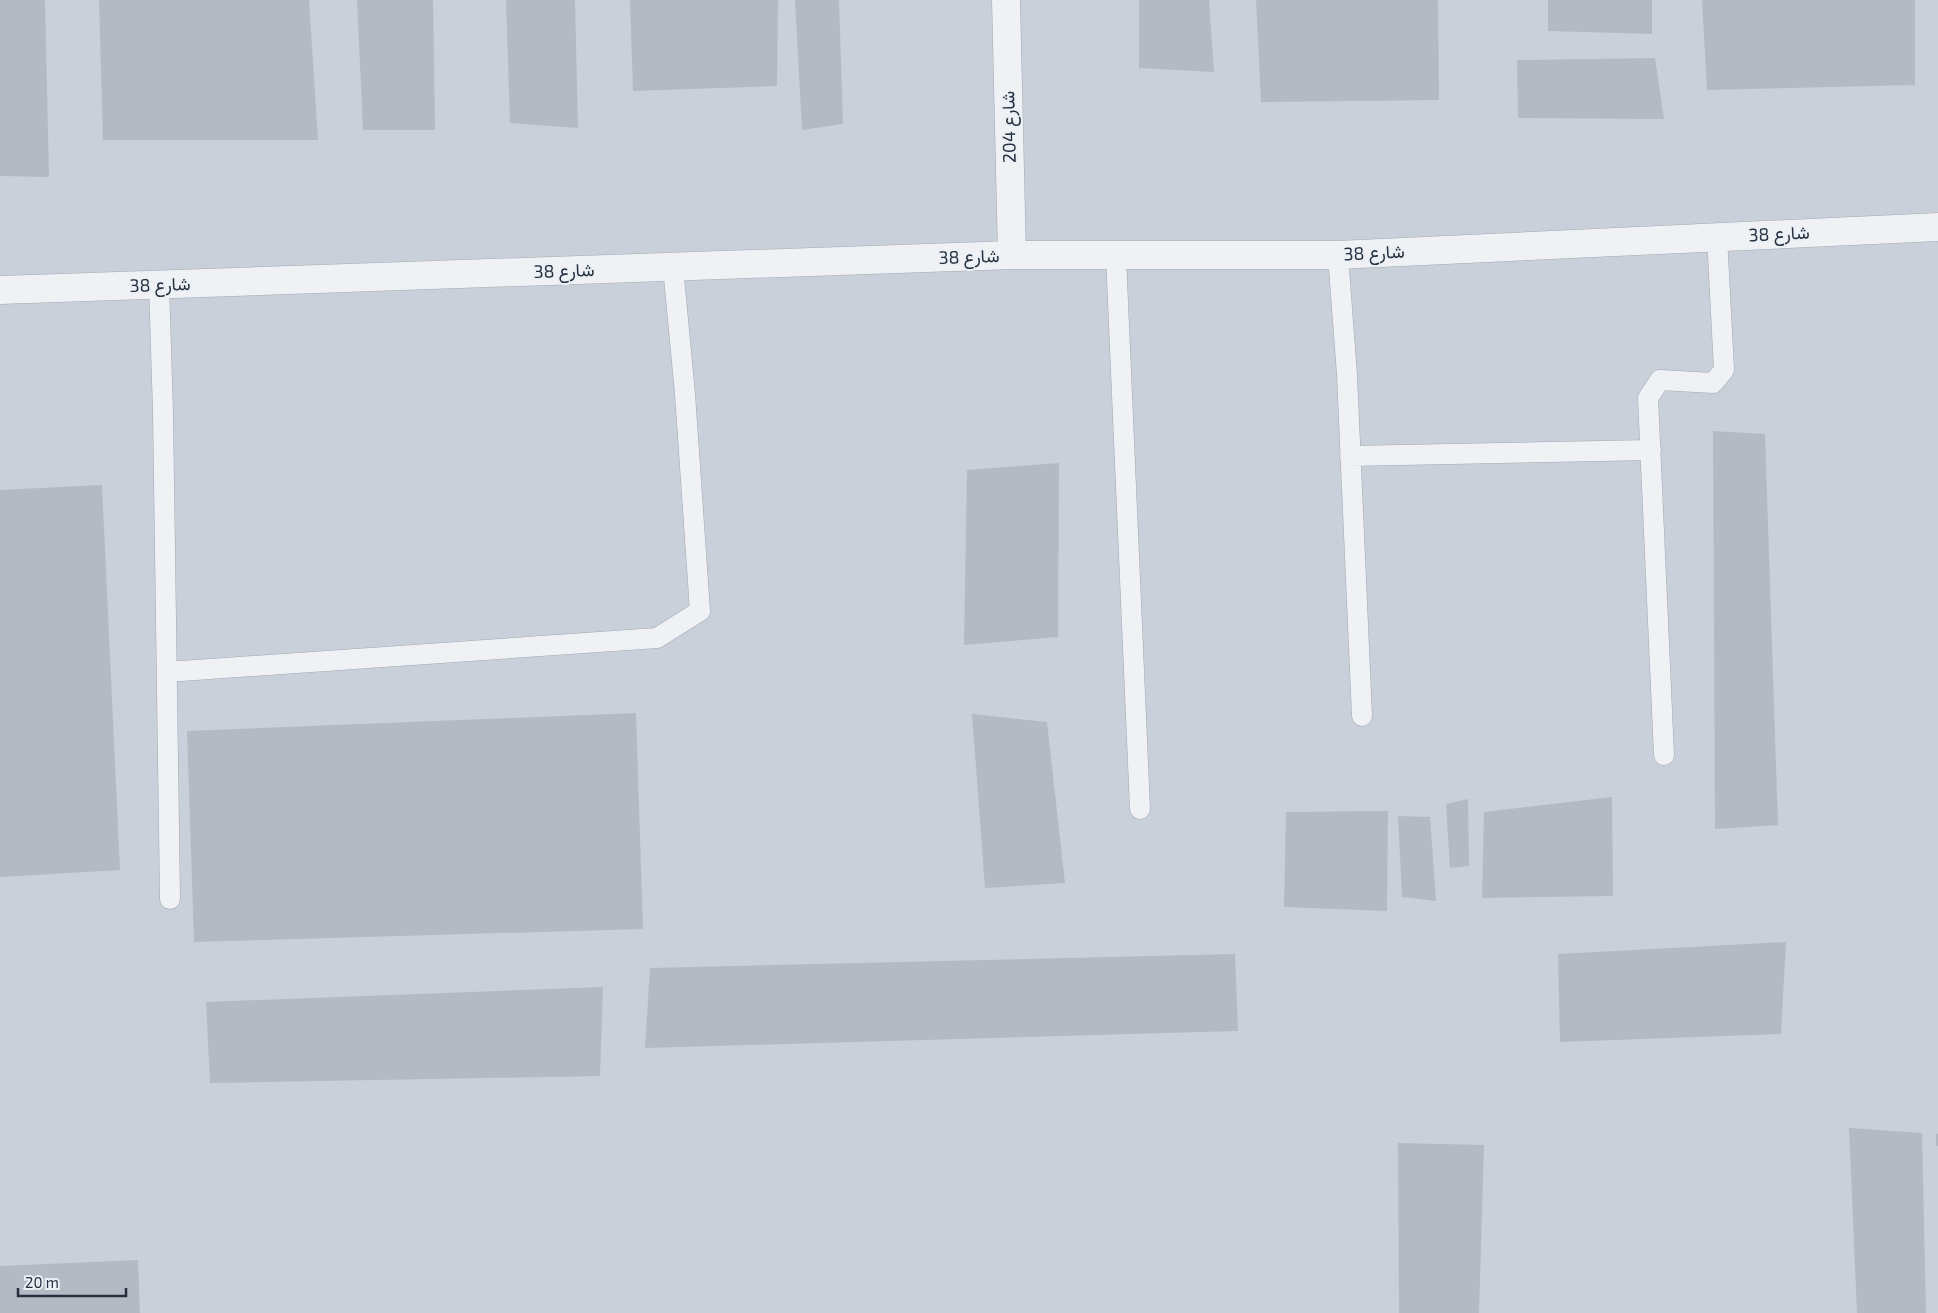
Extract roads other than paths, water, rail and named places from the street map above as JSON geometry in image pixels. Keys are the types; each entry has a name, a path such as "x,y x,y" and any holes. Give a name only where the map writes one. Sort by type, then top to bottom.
{"street":[{"name":"شارع 204","path":"1006,0 1012,255"},
{"name":"شارع 38","path":"0,290 1012,255 1338,255 1938,227"}],"lane":[{"path":"1664,755 1648,398 1660,380 1713,383 1724,370 1717,236"},
{"path":"1338,255 1347,375 1362,716"},
{"path":"1116,256 1140,809"},
{"path":"167,672 657,638 700,611 673,267"},
{"path":"160,285 170,899"},
{"path":"1350,456 1651,450"}]}
